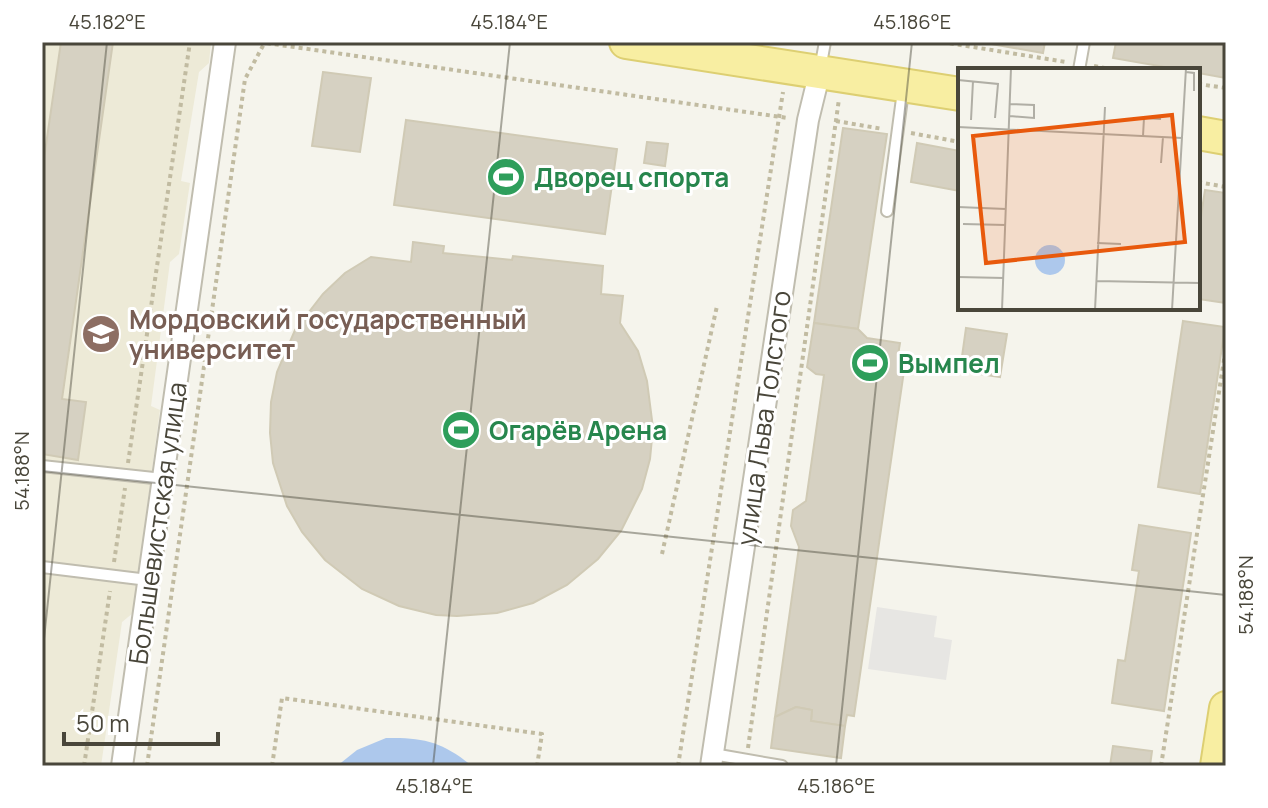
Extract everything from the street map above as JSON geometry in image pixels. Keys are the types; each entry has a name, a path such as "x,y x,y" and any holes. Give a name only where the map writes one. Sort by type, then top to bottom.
{"main road":[{"path":"626,42 788,66 829,63 904,85 958,94"},
{"path":"1200,133 1226,138"},
{"path":"1217,766 1226,708"}],"street":[{"name":"Большевистская улица","path":"122,766 225,42"},
{"name":"улица Льва Толстого","path":"712,760 808,120 829,63"}],"lane":[{"path":"1080,67 1084,42"},
{"path":"887,211 904,85"},
{"path":"42,466 163,479"},
{"path":"42,567 148,580"},
{"path":"712,760 746,760 782,766"}],"path":[{"path":"84,766 190,42"},
{"path":"147,766 245,79 263,42 808,120"},
{"path":"942,42 1080,67"},
{"path":"746,760 835,120 829,63"},
{"path":"678,766 777,116 788,66"},
{"path":"1200,84 1226,88"},
{"path":"835,120 958,142"},
{"path":"1200,182 1226,187"},
{"path":"662,554 717,306"},
{"path":"1161,766 1226,347"},
{"path":"272,766 282,698 542,734 537,766"}],"shaded area":[{"name":"Мордовский государственный университет","path":"42,42 211,42 209,63 199,72 181,181 190,183 179,254 170,262 151,406 160,410 133,613 122,622 101,766 42,766"},
{"path":"877,607 937,616 934,637 952,640 946,680 868,669"}],"water":[{"path":"386,738 411,739 442,746 472,766 337,766 357,750"}],"building":[{"path":"61,42 113,42 62,399 86,402 78,460 42,454 42,172"},
{"path":"980,42 1045,42 1043,53"},
{"path":"1116,42 1226,42 1226,78 1200,73 1200,68 1170,68 1113,58"},
{"path":"323,72 371,78 360,152 312,146"},
{"name":"Дворец cпорта","path":"406,120 617,149 605,234 394,205"},
{"path":"843,128 887,134 858,329 814,323"},
{"path":"647,142 668,144 665,166 644,163"},
{"path":"917,143 958,151 958,191 911,182"},
{"path":"1205,190 1226,193 1226,303 1200,299 1200,223"},
{"name":"Огарёв Арена","path":"413,242 444,246 443,253 512,260 513,256 603,266 601,294 623,296 620,323 638,351 647,381 653,428 650,459 642,489 621,531 598,559 567,585 533,603 497,613 457,616 436,615 399,606 362,589 325,560 302,532 287,506 273,463 271,402 277,372 295,330 323,294 345,273 371,257 411,262"},
{"path":"1183,321 1225,327 1200,494 1158,487"},
{"path":"814,323 858,329 867,338 900,343 898,355 906,357 854,716 847,715 845,726 811,721 812,710 796,707 775,717 799,547 791,526 793,510 806,501 824,375 816,374 807,367"},
{"path":"966,328 1007,334 1000,377 960,371"},
{"path":"1139,525 1191,533 1164,711 1112,703 1118,660 1125,661 1139,571 1132,570"},
{"path":"796,707 812,710 811,721 845,726 841,758 771,748 775,717"},
{"path":"1113,746 1152,751 1150,766 1110,766"}],"place":[{"name":"Дворец cпорта","path":"506,177"},
{"name":"Мордовский государственный университет","path":"101,334"},
{"name":"Вымпел","path":"870,363"},
{"name":"Огарёв Арена","path":"461,430"}]}
